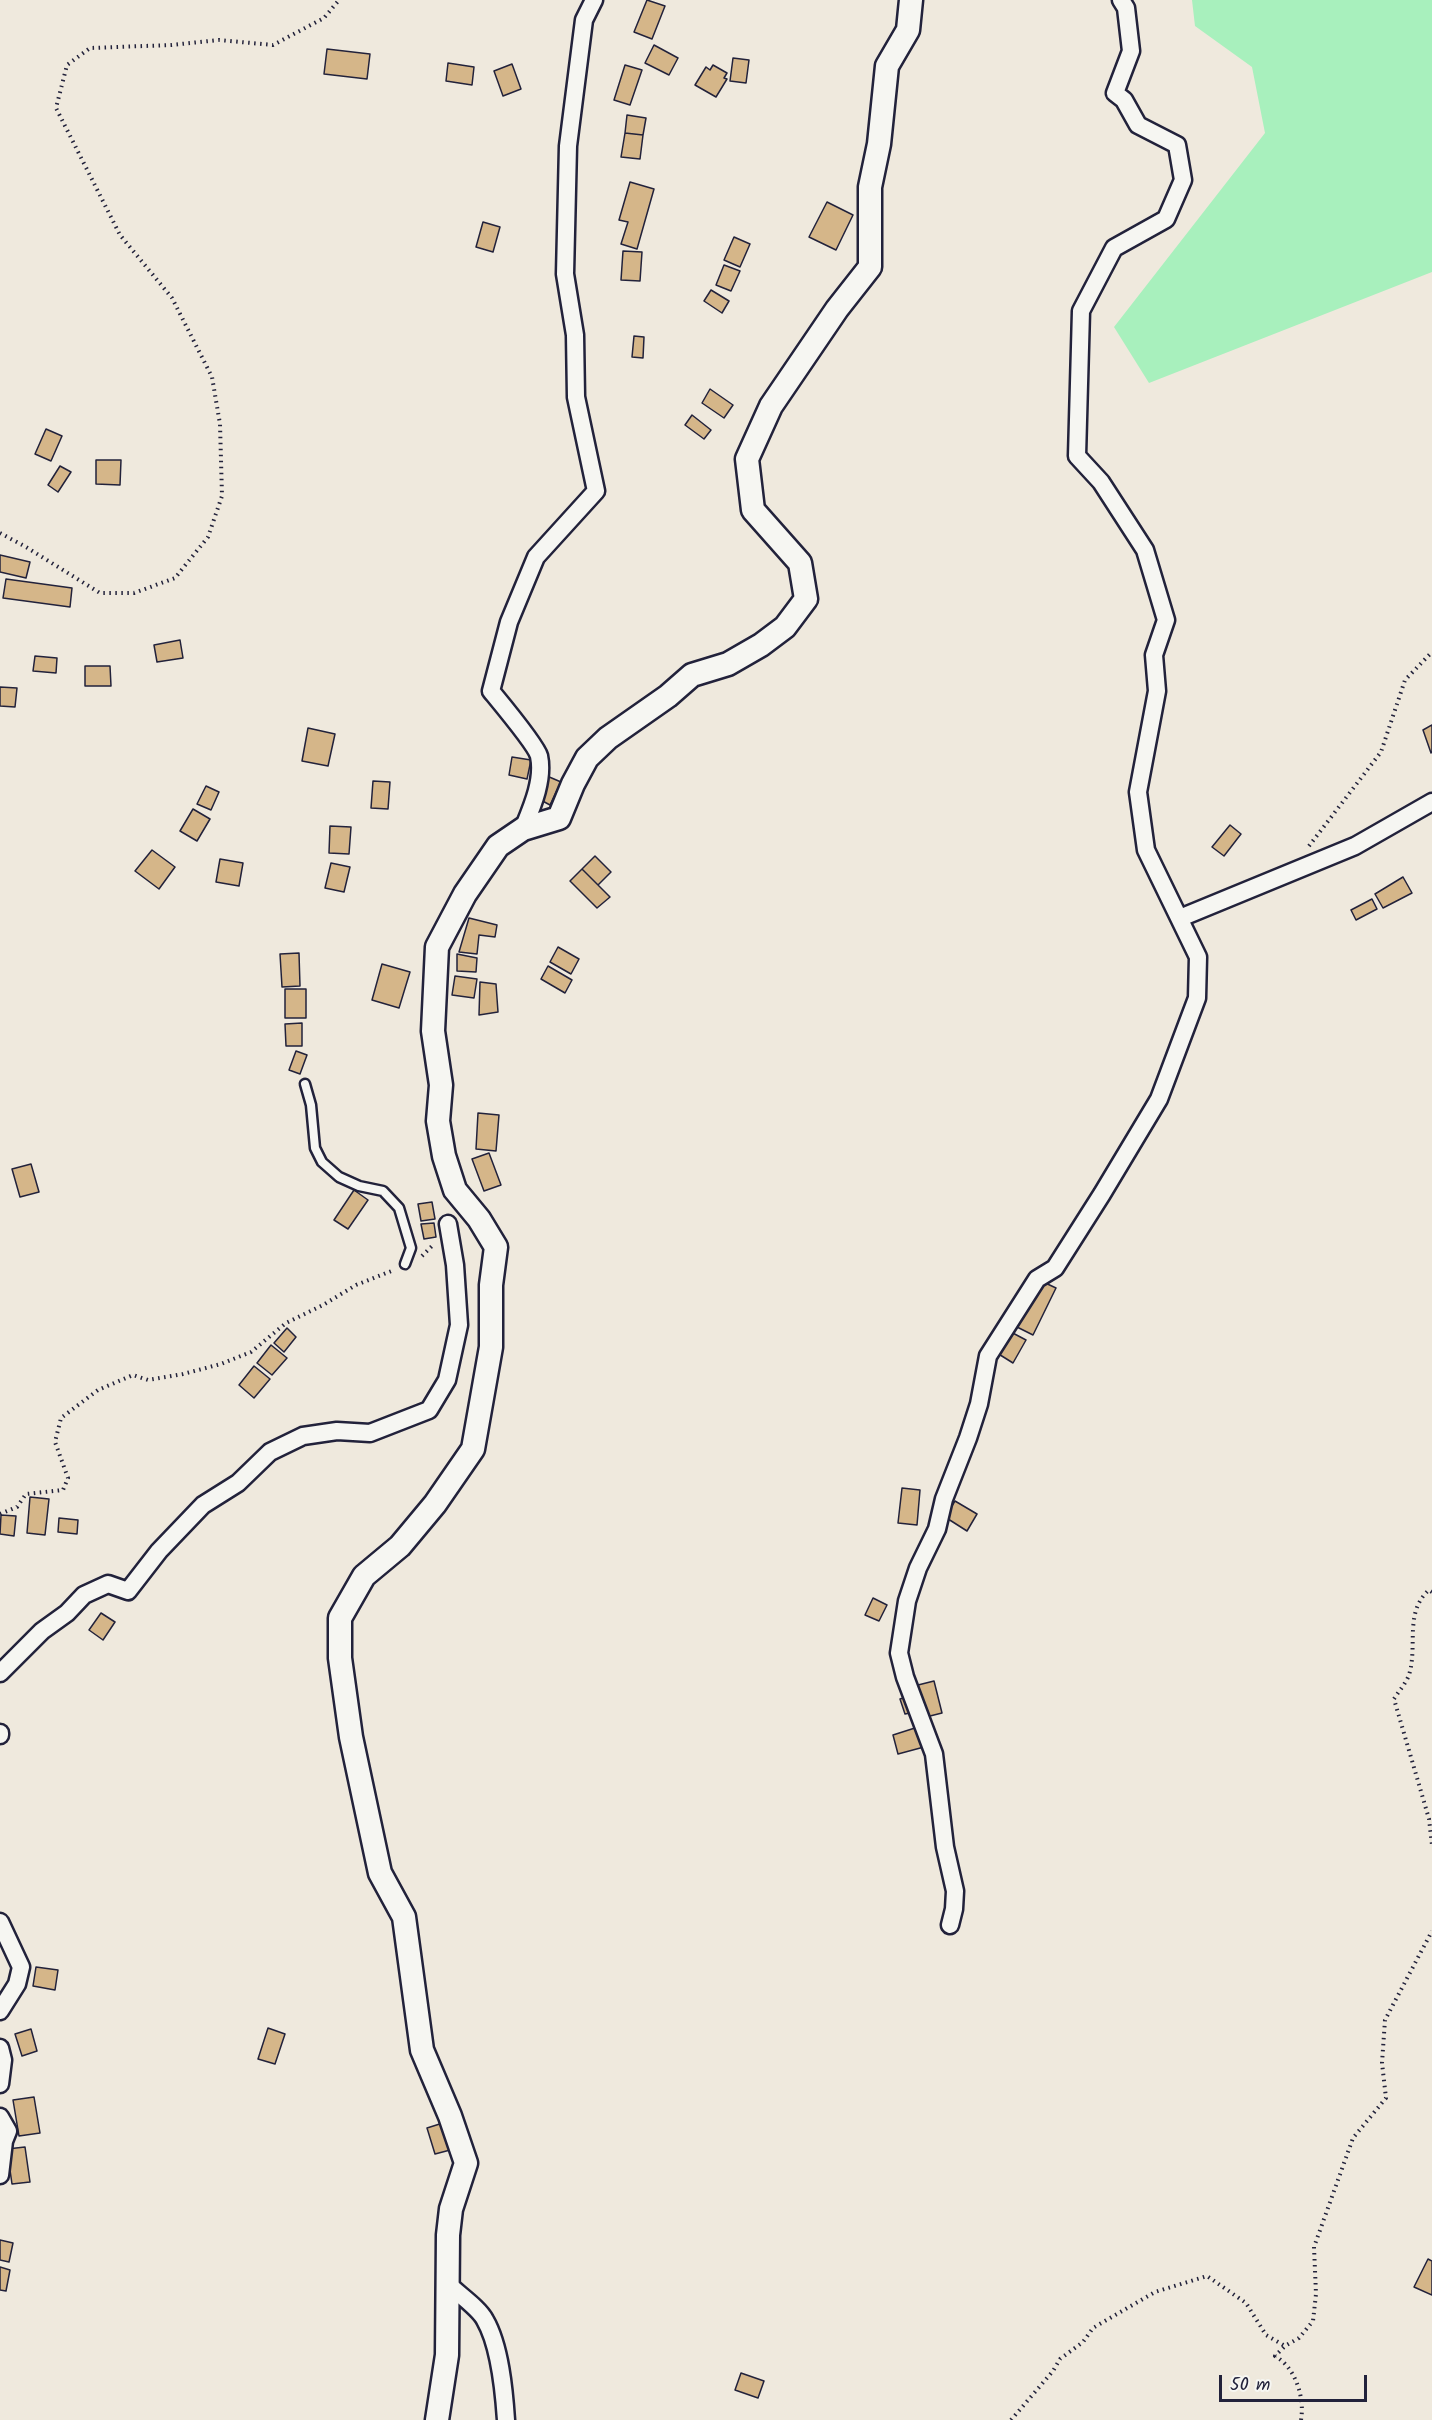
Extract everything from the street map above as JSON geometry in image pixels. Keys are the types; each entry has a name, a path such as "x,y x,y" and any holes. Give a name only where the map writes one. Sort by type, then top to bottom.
{"street":[{"path":"523,829 535,799 539,754 491,691 509,622 536,557 596,491 576,397 575,335 565,274 568,146 584,20 594,0"},
{"path":"437,2420 447,2355 448,2235 451,2209 466,2163 450,2116 422,2050 404,1917 380,1873 351,1737 340,1658 340,1618 364,1576 400,1546 435,1503 473,1449 491,1347 491,1285 496,1247 479,1219 455,1190 444,1156 438,1121 441,1085 433,1031 437,947 465,894 498,846 523,829 559,818 573,783 587,758 608,738 668,696 692,675 728,664 761,645 785,627 806,599 800,563 753,510 747,459 771,406 837,309 870,267 870,187 879,144 887,66 908,30 911,0"},
{"path":"950,1925 955,1891 945,1847 934,1754 905,1677 899,1653 907,1601 918,1568 937,1529 944,1499 968,1438 979,1404 988,1356 1037,1279 1055,1268 1159,1099 1197,998 1198,957 1146,850 1138,792 1157,692 1154,655 1166,620 1145,550 1101,483 1077,456 1081,311 1114,248 1166,219 1183,180 1177,145 1138,125 1124,100 1115,93 1131,51 1126,8 1121,0"},
{"path":"1180,918 1355,846 1432,802"},
{"path":"0,1673 42,1631 67,1613 84,1594 108,1584 128,1591 159,1551 203,1504 238,1484 270,1452 303,1437 338,1431 370,1432 429,1410 447,1380 459,1325 455,1265 448,1224"},
{"path":"0,1922 14,1947 21,1966 17,1984 0,2011"},
{"path":"0,2048 3,2060 0,2084"},
{"path":"0,2117 8,2131 4,2141 0,2175"},
{"path":"448,2284 485,2318 495,2346 505,2395 507,2420"}],"lane":[{"path":"305,1084 311,1105 315,1148 322,1162 339,1177 359,1186 383,1191 399,1208 411,1248 405,1264"}],"path":[{"path":"0,533 100,593 134,593 175,578 208,537 222,496 220,424 212,377 172,298 120,235 56,108 67,65 90,48 171,45 219,39 273,45 324,18 339,0"},
{"path":"1309,846 1381,752 1405,680 1432,652"},
{"path":"0,1514 17,1507 26,1494 63,1490 68,1478 55,1442 61,1418 98,1390 134,1375 148,1380 183,1374 221,1364 250,1352 286,1323 356,1285 426,1254 448,1224"},
{"path":"1432,1592 1429,1590 1420,1599 1412,1627 1413,1650 1409,1675 1394,1699 1428,1819 1432,1845"},
{"path":"1300,2420 1299,2387 1285,2362 1275,2356 1284,2346 1299,2338 1313,2321 1316,2294 1314,2247 1353,2138 1386,2098 1382,2062 1385,2020 1432,1931"},
{"path":"1011,2420 1042,2385 1060,2359 1083,2343 1093,2328 1155,2292 1207,2276 1234,2292 1246,2303 1266,2335 1284,2346"}],"green space":[{"path":"1192,0 1432,0 1432,272 1149,383 1114,327 1265,133 1252,67 1195,26"}],"building":[{"path":"647,0 665,6 652,39 634,32"},
{"path":"654,45 678,58 669,75 645,63"},
{"path":"327,49 370,54 367,79 324,74"},
{"path":"733,58 749,60 746,83 730,81"},
{"path":"448,63 474,67 472,85 446,81"},
{"path":"512,64 521,89 503,96 494,71"},
{"path":"625,65 642,70 630,105 614,100"},
{"path":"713,65 727,73 724,78 727,79 716,97 695,85 706,67 710,70"},
{"path":"627,115 646,118 643,135 625,133"},
{"path":"625,133 643,135 640,159 621,157"},
{"path":"630,182 654,189 637,249 621,244 628,222 619,220"},
{"path":"827,202 853,215 836,250 809,237"},
{"path":"483,222 500,227 493,252 476,247"},
{"path":"734,237 750,244 740,267 724,260"},
{"path":"623,251 642,252 640,281 621,280"},
{"path":"724,265 740,271 731,291 716,285"},
{"path":"711,290 729,301 722,313 704,301"},
{"path":"634,336 644,337 643,358 632,357"},
{"path":"710,389 733,405 724,418 702,403"},
{"path":"692,415 711,430 704,439 685,425"},
{"path":"46,429 62,436 51,461 35,454"},
{"path":"96,460 121,460 120,485 96,484"},
{"path":"60,466 71,472 58,492 48,485"},
{"path":"0,555 30,562 26,578 0,572"},
{"path":"6,579 72,588 70,607 3,598"},
{"path":"180,640 183,658 157,662 154,645"},
{"path":"35,656 57,658 56,673 33,671"},
{"path":"85,666 110,666 111,686 85,686"},
{"path":"0,687 17,688 15,707 0,706"},
{"path":"1432,725 1432,752 1431,753 1423,730"},
{"path":"308,728 335,734 328,766 302,761"},
{"path":"512,757 531,760 527,779 509,775"},
{"path":"547,776 561,782 550,805 537,798"},
{"path":"373,781 390,782 388,809 371,808"},
{"path":"206,786 219,792 211,810 197,804"},
{"path":"193,809 210,819 197,841 180,831"},
{"path":"1230,825 1241,834 1224,856 1212,847"},
{"path":"330,826 351,827 349,854 329,853"},
{"path":"152,850 175,867 159,889 135,871"},
{"path":"595,856 611,872 598,885 582,869"},
{"path":"220,859 243,863 239,886 216,882"},
{"path":"331,863 350,867 344,892 325,888"},
{"path":"582,869 610,897 597,908 570,881"},
{"path":"1403,877 1412,893 1383,908 1375,894"},
{"path":"1372,899 1377,909 1356,920 1351,910"},
{"path":"469,918 497,925 495,937 479,935 477,954 459,952"},
{"path":"558,947 579,959 571,974 550,962"},
{"path":"299,953 300,986 282,987 280,954"},
{"path":"457,954 477,958 476,972 457,971"},
{"path":"382,964 410,972 399,1008 372,1000"},
{"path":"548,966 572,980 565,993 541,979"},
{"path":"455,976 477,979 474,998 452,995"},
{"path":"480,982 496,984 498,1012 479,1015"},
{"path":"285,989 306,989 306,1018 285,1018"},
{"path":"302,1023 302,1046 286,1046 285,1024"},
{"path":"296,1051 307,1055 300,1074 289,1070"},
{"path":"478,1113 499,1115 496,1151 476,1149"},
{"path":"489,1153 501,1185 484,1191 472,1159"},
{"path":"31,1164 39,1192 20,1197 12,1169"},
{"path":"354,1190 368,1200 348,1229 334,1220"},
{"path":"432,1202 435,1219 421,1221 418,1204"},
{"path":"434,1223 436,1237 424,1239 421,1224"},
{"path":"1039,1280 1056,1288 1033,1335 1017,1327"},
{"path":"287,1328 296,1337 284,1352 274,1343"},
{"path":"1009,1331 1026,1340 1013,1363 997,1353"},
{"path":"271,1345 287,1358 272,1375 257,1363"},
{"path":"254,1366 270,1379 254,1398 239,1385"},
{"path":"902,1488 920,1490 917,1525 898,1523"},
{"path":"30,1497 49,1499 45,1535 27,1533"},
{"path":"955,1501 977,1514 967,1531 945,1517"},
{"path":"1,1515 16,1516 14,1536 0,1534"},
{"path":"59,1518 78,1520 77,1534 58,1532"},
{"path":"873,1598 887,1605 879,1621 865,1615"},
{"path":"101,1613 115,1622 103,1640 89,1630"},
{"path":"934,1681 942,1713 922,1718 914,1686"},
{"path":"910,1696 915,1712 905,1714 900,1699"},
{"path":"918,1727 924,1747 898,1754 893,1735"},
{"path":"36,1967 58,1970 55,1990 33,1986"},
{"path":"268,2028 285,2034 275,2064 258,2059"},
{"path":"31,2029 37,2051 22,2056 15,2034"},
{"path":"34,2097 40,2133 19,2136 13,2100"},
{"path":"446,2122 454,2149 435,2154 427,2128"},
{"path":"25,2147 30,2182 12,2184 7,2149"},
{"path":"0,2240 13,2243 9,2262 0,2260"},
{"path":"1428,2259 1432,2261 1432,2295 1414,2287"},
{"path":"0,2267 10,2270 6,2291 0,2290"},
{"path":"741,2373 764,2381 758,2398 735,2390"}]}
